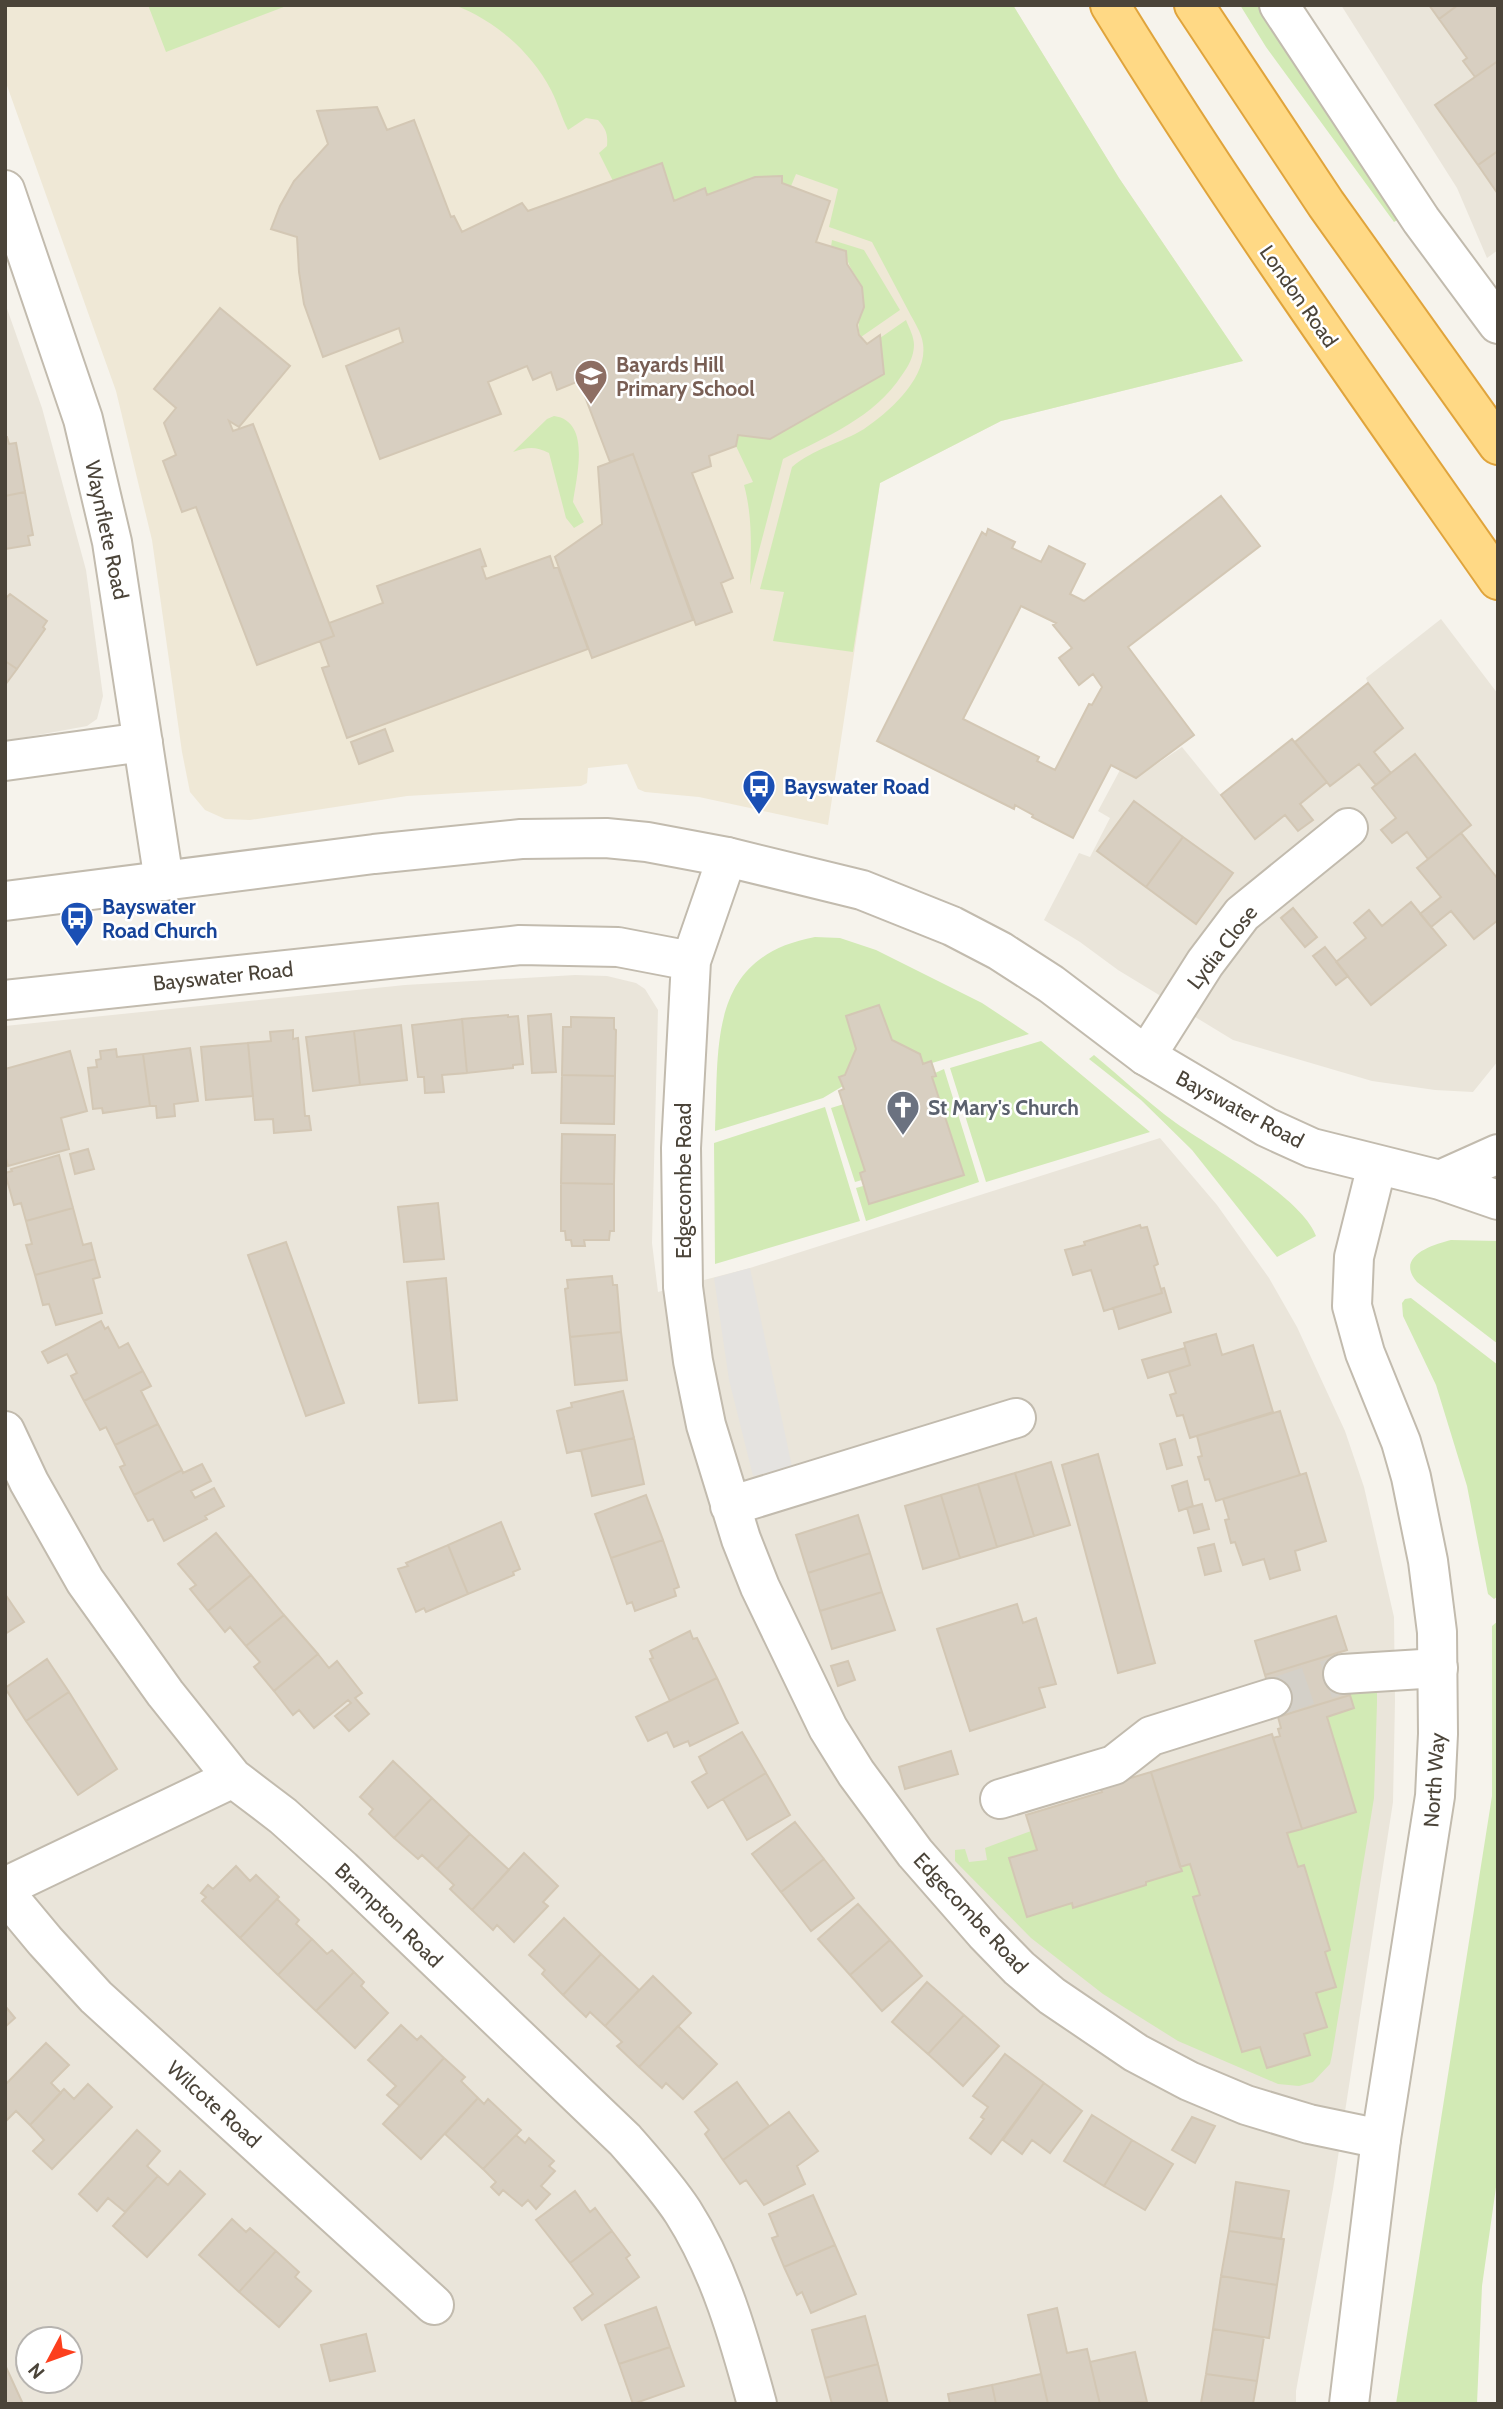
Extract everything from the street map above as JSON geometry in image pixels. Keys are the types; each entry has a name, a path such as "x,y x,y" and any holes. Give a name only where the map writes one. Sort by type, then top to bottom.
{"highway":[{"name":"London Road","path":"1110,5 1214,170 1278,265 1498,580"},
{"path":"1194,5 1326,204 1496,440"}],"street":[{"path":"1279,5 1421,220 1498,324"},
{"name":"Waynflete Road","path":"5,190 83,419 112,542 164,881"},
{"path":"5,761 143,742"},
{"name":"Lydia Close","path":"1146,1056 1205,963 1242,914 1348,828"},
{"name":"Bayswater Road","path":"5,901 374,854 521,839 607,838 647,842 727,857 862,890 952,926 1000,951 1051,984 1146,1056 1266,1127 1312,1148 1440,1180 1498,1200"},
{"name":"Edgecombe Road","path":"727,857 691,961 681,1148 683,1283 693,1361 706,1425 730,1506 760,1587 828,1728 856,1773 924,1863 985,1933 1019,1968 1082,2019 1136,2053 1189,2081 1246,2105 1308,2124 1381,2139"},
{"name":"Bayswater Road","path":"5,1000 520,945 618,947 691,961"},
{"path":"1440,1180 1498,1154"},
{"name":"North Way","path":"1349,2404 1381,2139 1435,1796 1438,1668 1437,1632 1428,1561 1411,1477 1394,1423 1365,1353 1352,1306 1354,1257 1377,1165"},
{"path":"730,1506 1016,1418"},
{"name":"Brampton Road","path":"5,1430 30,1482 85,1581 165,1693 233,1778 283,1816 342,1870 625,2140 657,2176 683,2212 711,2265 740,2338 757,2404"},
{"path":"1343,1674 1438,1668"},
{"path":"1000,1799 1114,1765 1151,1736 1272,1698"},
{"path":"5,1886 233,1778"},
{"name":"Wilcote Road","path":"5,1893 96,1997 434,2305"}],"shaded area":[{"name":"Bayards Hill Primary School","path":"5,5 1013,5 1119,178 1243,361 1001,421 880,483 828,825 699,797 645,792 638,789 627,764 588,768 587,783 581,786 407,796 250,820 225,819 205,810 190,792 152,540 116,391 5,80"},
{"path":"1341,5 1498,5 1498,250 1487,258 1457,188"},
{"path":"5,303 42,408 86,570 103,696 97,719 87,726 5,741"},
{"path":"1441,619 1498,694 1498,1061 1473,1092 1435,1090 1372,1081 1233,1040 1118,970 1044,920 1079,853 1090,857 1110,818 1098,811 1120,770 1136,778 1182,747 1221,795 1292,739 1295,742 1368,684 1366,678"},
{"path":"575,975 607,976 636,983 645,989 658,1010 652,1243 658,1292 750,1268 1160,1138 1217,1205 1269,1278 1297,1327 1345,1431 1364,1487 1394,1617 1393,1802 1333,2189 1296,2391 1296,2404 5,2404 5,1026 405,985"},
{"path":"750,1268 792,1467 753,1476 729,1380 714,1278"}],"green space":[{"path":"148,5 289,5 166,52"},
{"path":"454,5 1013,5 1119,178 1243,361 1001,421 880,483 853,652 773,641 784,592 760,589 792,467 809,455 864,429 905,393 923,357 923,344 917,327 872,242 829,227 838,189 796,174 791,186 782,183 781,176 755,177 707,195 674,201 662,163 613,181 599,153 607,146 607,138 605,129 598,120 586,118 568,130 543,76 522,50 484,19"},
{"path":"1240,5 1263,5 1401,218 1394,222 1266,47"},
{"path":"832,240 864,250 900,310 861,337 859,326 863,293 846,251 831,247"},
{"path":"906,320 913,338 913,353 891,390 864,414 833,434 783,459 750,585 750,522 744,485 753,482 736,446 738,435 770,439 884,374 880,338"},
{"path":"554,416 566,420 578,439 578,466 573,502 584,522 574,528 566,518 549,453 531,448 513,452 547,419"},
{"path":"815,937 840,938 876,950 982,1003 1029,1034 923,1064 920,1054 892,1040 879,1005 846,1016 856,1049 845,1075 840,1077 843,1086 823,1098 715,1131 720,1037 726,1009 737,984 754,964 780,948"},
{"path":"1041,1041 1150,1132 986,1182 950,1068"},
{"path":"1094,1055 1176,1123 1275,1190 1293,1205 1316,1236 1277,1257 1192,1150 1141,1100 1089,1059"},
{"path":"944,1069 979,1182 866,1221 856,1188 863,1186 870,1204 964,1175 932,1077"},
{"path":"844,1104 865,1171 860,1173 862,1180 855,1182 831,1108"},
{"path":"825,1107 860,1221 715,1264 714,1143"},
{"path":"1451,1240 1498,1241 1498,1344 1417,1282 1411,1273 1410,1266 1418,1254"},
{"path":"1411,1298 1498,1365 1498,1596 1494,1599 1488,1594 1467,1486 1436,1385 1403,1316 1402,1303"},
{"path":"1498,1621 1498,2173 1482,2286 1477,2404 1396,2404 1492,1796 1492,1626"},
{"path":"1369,1689 1377,1692 1374,1798 1332,2055 1330,2064 1313,2082 1299,2086 1278,2084 1178,2041 1103,1994 1031,1938 955,1861 955,1850 965,1849 969,1862 987,1860 985,1848 1031,1831 1037,1850 1009,1859 1027,1917 1072,1903 1074,1908 1146,1885 1146,1882 1181,1871 1180,1867 1190,1864 1200,1895 1194,1897 1242,2052 1260,2047 1267,2068 1310,2055 1304,2034 1327,2027 1316,1993 1335,1987 1325,1952 1330,1949 1304,1865 1298,1867 1287,1833 1356,1811 1327,1717 1348,1691"}],"building":[{"path":"1429,5 1458,5 1439,19"},
{"path":"1458,5 1498,5 1498,61 1475,77 1463,61 1467,58 1439,19"},
{"path":"1498,61 1498,151 1478,165 1435,105"},
{"path":"377,107 387,130 414,120 451,217 454,216 462,232 522,203 528,211 662,163 674,201 705,188 707,195 755,177 782,176 782,183 830,201 816,242 846,251 847,264 862,287 864,307 857,325 859,335 867,344 880,335 884,374 770,439 738,435 736,446 709,456 711,466 692,473 733,578 721,583 732,612 696,625 633,454 610,462 579,381 557,390 551,372 533,380 527,366 488,382 501,414 380,459 346,366 403,342 399,328 323,357 304,304 297,237 271,229 294,181 328,144 317,111"},
{"path":"1498,151 1498,194 1478,165"},
{"path":"220,308 290,366 239,427 229,421 233,431 253,424 334,636 257,665 196,507 182,512 163,461 176,455 164,423 176,408 154,389"},
{"path":"5,437 9,444 16,443 25,492 5,496"},
{"path":"633,454 693,620 592,658 555,557 602,524 598,467"},
{"path":"25,492 33,535 28,536 30,545 5,549 5,496"},
{"path":"1221,496 1260,546 1128,647 1194,735 1136,778 1111,765 1073,838 1015,805 1014,809 877,741 982,532 986,535 988,529 1015,542 1012,548 1041,562 1049,546 1085,564 1070,594 1084,601","holes":["1021,606 1056,623 1053,625 1072,648 1059,658 1079,685 1093,674 1102,687 1092,705 1089,704 1055,770 1037,761 1039,757 963,719"]},
{"path":"480,549 486,566 482,567 486,579 550,556 554,568 558,567 588,649 347,738 322,668 329,666 320,641 334,636 329,623 383,603 377,586"},
{"path":"10,594 47,621 43,627 45,629 17,669 5,661 5,599"},
{"path":"5,661 17,669 5,685"},
{"path":"1368,683 1403,728 1374,752 1391,773 1376,785 1359,764 1330,786 1295,742"},
{"path":"385,729 393,751 359,764 351,742"},
{"path":"1292,739 1327,782 1300,804 1313,820 1298,831 1285,815 1255,839 1221,795"},
{"path":"1415,754 1471,825 1428,859 1407,832 1392,843 1381,830 1396,818 1372,788"},
{"path":"1134,801 1183,837 1146,887 1097,851"},
{"path":"1461,833 1498,879 1498,920 1474,939 1451,911 1431,927 1420,914 1441,897 1417,868"},
{"path":"1183,837 1233,873 1196,924 1146,887"},
{"path":"1411,902 1446,945 1371,1005 1336,962 1366,938 1354,923 1369,910 1382,926"},
{"path":"1293,908 1317,937 1305,947 1281,918"},
{"path":"1325,947 1348,976 1336,985 1313,956"},
{"name":"St Mary's Church","path":"879,1005 892,1040 920,1054 923,1064 931,1061 936,1076 932,1077 964,1175 869,1204 860,1173 865,1171 839,1091 844,1089 839,1077 845,1075 856,1049 846,1016"},
{"path":"551,1014 556,1072 532,1073 528,1016"},
{"path":"518,1016 523,1064 513,1065 513,1068 467,1073 462,1019"},
{"path":"571,1017 614,1018 615,1076 562,1075 563,1027 571,1027"},
{"path":"462,1019 467,1073 442,1075 444,1092 425,1093 424,1077 418,1077 412,1025"},
{"path":"401,1025 407,1080 360,1085 354,1031"},
{"path":"293,1030 293,1039 298,1038 305,1116 309,1116 311,1130 274,1133 273,1119 255,1120 248,1043 271,1041 270,1032"},
{"path":"354,1031 360,1085 313,1091 306,1037"},
{"path":"248,1043 253,1096 206,1100 201,1047"},
{"path":"190,1048 198,1101 174,1104 175,1116 157,1118 156,1106 150,1106 143,1054"},
{"path":"116,1049 117,1057 143,1054 150,1106 103,1113 102,1108 93,1109 88,1068 97,1067 96,1060 101,1059 100,1051"},
{"path":"70,1051 87,1111 61,1118 69,1149 8,1166 5,1155 5,1069"},
{"path":"562,1075 615,1076 614,1124 561,1123"},
{"path":"562,1134 615,1135 614,1184 561,1183"},
{"path":"88,1149 94,1169 75,1174 70,1154"},
{"path":"59,1155 73,1208 26,1221 21,1203 14,1205 5,1173"},
{"path":"561,1183 614,1184 614,1231 610,1231 609,1240 584,1240 585,1246 572,1246 571,1240 566,1240 565,1231 561,1231"},
{"path":"438,1203 444,1259 404,1262 398,1207"},
{"path":"73,1208 83,1245 91,1243 95,1259 35,1275 26,1245 32,1244 26,1221"},
{"path":"1140,1225 1141,1228 1147,1227 1158,1264 1154,1266 1162,1293 1104,1311 1091,1270 1073,1275 1065,1250"},
{"path":"286,1242 344,1403 306,1416 248,1255"},
{"path":"95,1259 100,1277 93,1279 102,1313 56,1325 49,1304 43,1305 35,1275"},
{"path":"612,1276 613,1285 617,1285 621,1332 570,1337 565,1289 568,1288 567,1280"},
{"path":"446,1278 457,1400 419,1403 407,1282"},
{"path":"1164,1288 1171,1312 1119,1329 1113,1308 1162,1293 1161,1289"},
{"path":"101,1321 105,1329 108,1327 119,1348 128,1343 143,1371 84,1401 71,1376 77,1373 67,1354 48,1363 42,1352"},
{"path":"621,1332 627,1380 575,1385 570,1337"},
{"path":"1216,1334 1222,1355 1253,1345 1273,1412 1190,1438 1183,1415 1177,1416 1170,1395 1176,1393 1169,1372 1190,1365 1184,1343"},
{"path":"1185,1348 1190,1365 1148,1378 1142,1360"},
{"path":"143,1371 151,1386 141,1391 158,1424 115,1445 106,1427 100,1430 84,1401"},
{"path":"623,1391 634,1438 567,1453 557,1411 572,1407 571,1403"},
{"path":"1280,1411 1300,1475 1216,1501 1209,1479 1205,1480 1198,1457 1202,1456 1197,1436"},
{"path":"158,1424 182,1470 134,1495 120,1467 125,1465 115,1445"},
{"path":"634,1438 644,1484 592,1496 581,1450"},
{"path":"1175,1439 1182,1465 1167,1469 1160,1444"},
{"path":"1098,1454 1155,1663 1118,1673 1062,1465"},
{"path":"1051,1462 1070,1525 1034,1536 1015,1473"},
{"path":"202,1464 211,1481 191,1491 195,1498 214,1488 224,1506 205,1516 207,1519 164,1541 153,1519 148,1521 134,1495 182,1470 183,1473"},
{"path":"1015,1473 1034,1536 997,1547 978,1484"},
{"path":"1306,1473 1326,1541 1295,1551 1300,1570 1270,1579 1264,1559 1243,1565 1235,1542 1231,1543 1225,1520 1229,1519 1223,1499"},
{"path":"1187,1481 1193,1506 1179,1511 1172,1486"},
{"path":"978,1484 997,1547 960,1558 941,1495"},
{"path":"646,1495 663,1540 611,1558 595,1514"},
{"path":"941,1495 960,1558 923,1569 905,1506"},
{"path":"1202,1504 1209,1529 1194,1533 1187,1508"},
{"path":"858,1515 870,1553 808,1573 796,1535"},
{"path":"501,1522 520,1569 513,1572 514,1575 468,1594 448,1545"},
{"path":"216,1533 251,1575 208,1611 190,1589 196,1585 178,1564"},
{"path":"663,1540 679,1587 674,1589 676,1596 635,1611 632,1602 627,1604 611,1558"},
{"path":"1214,1544 1221,1571 1205,1575 1198,1548"},
{"path":"448,1545 468,1594 426,1612 424,1608 416,1612 398,1569"},
{"path":"870,1553 882,1592 820,1611 808,1573"},
{"path":"251,1575 284,1615 246,1646 230,1627 225,1632 208,1611"},
{"path":"882,1592 895,1630 832,1649 820,1611"},
{"path":"5,1594 24,1622 5,1634"},
{"path":"1017,1604 1023,1623 1036,1618 1056,1684 1039,1688 1045,1707 970,1731 937,1629"},
{"path":"284,1615 318,1654 274,1691 254,1667 260,1662 246,1646"},
{"path":"1336,1616 1347,1650 1265,1675 1255,1641"},
{"path":"690,1631 693,1639 697,1638 717,1678 670,1701 650,1659 653,1658 650,1651"},
{"path":"1337,1653 1350,1695 1278,1717 1265,1675"},
{"path":"318,1654 329,1668 337,1661 362,1693 355,1698 369,1714 349,1731 335,1716 351,1703 348,1700 314,1728 299,1710 293,1715 274,1691"},
{"path":"47,1659 69,1692 26,1721 5,1688"},
{"path":"848,1661 855,1680 838,1686 831,1666"},
{"path":"717,1678 738,1723 690,1746 688,1741 674,1747 667,1732 648,1741 636,1717"},
{"path":"69,1692 117,1769 78,1795 26,1721"},
{"path":"1350,1695 1354,1708 1327,1717 1356,1812 1302,1829 1273,1738 1280,1736 1278,1717"},
{"path":"742,1732 766,1773 708,1808 692,1782 707,1773 699,1757"},
{"path":"1272,1734 1302,1829 1287,1833 1298,1867 1304,1865 1330,1950 1325,1952 1336,1987 1316,1993 1327,2027 1304,2034 1310,2055 1267,2068 1260,2047 1242,2052 1193,1897 1200,1895 1190,1864 1180,1867 1151,1772"},
{"path":"951,1751 958,1774 905,1789 899,1767"},
{"path":"393,1761 432,1798 394,1838 369,1814 373,1809 360,1797"},
{"path":"1151,1772 1182,1871 1073,1908 1072,1903 1027,1917 1009,1858 1037,1850 1026,1815 1102,1792 1100,1787"},
{"path":"766,1773 790,1815 747,1840 723,1799"},
{"path":"432,1798 470,1834 437,1869 422,1855 418,1859 394,1838"},
{"path":"795,1822 824,1859 781,1892 752,1854"},
{"path":"470,1834 509,1870 472,1910 450,1889 454,1885 437,1869"},
{"path":"524,1853 558,1886 543,1902 548,1906 514,1942 497,1925 493,1930 472,1910"},
{"path":"824,1859 854,1898 811,1931 781,1892"},
{"path":"236,1866 250,1881 256,1875 279,1897 240,1938 202,1901 206,1897 201,1893 208,1885 213,1889"},
{"path":"277,1899 299,1920 296,1924 312,1939 278,1975 240,1938"},
{"path":"858,1904 890,1940 850,1975 818,1939"},
{"path":"564,1918 601,1954 563,1995 542,1974 545,1970 529,1955"},
{"path":"312,1939 327,1954 332,1950 354,1972 316,2011 278,1975"},
{"path":"890,1940 922,1976 882,2011 850,1975"},
{"path":"601,1954 639,1990 605,2026 590,2012 586,2017 563,1995"},
{"path":"354,1972 364,1982 361,1986 388,2013 355,2048 316,2011"},
{"path":"653,1976 691,2013 639,2067 617,2046 622,2042 605,2026"},
{"path":"927,1982 964,2015 928,2054 892,2022"},
{"path":"5,2006 15,2018 5,2027"},
{"path":"964,2015 999,2046 963,2086 928,2054"},
{"path":"401,2025 417,2040 421,2036 444,2058 400,2106 387,2095 396,2086 368,2060"},
{"path":"678,2026 717,2064 683,2099 666,2083 662,2088 639,2067"},
{"path":"46,2043 69,2065 51,2083 61,2093 30,2125 16,2111 5,2122 5,2085"},
{"path":"1005,2054 1044,2083 991,2154 970,2138 984,2119 981,2117 988,2107 973,2096"},
{"path":"444,2058 465,2077 461,2081 478,2098 421,2159 383,2124"},
{"path":"737,2082 769,2126 723,2160 705,2134 709,2130 695,2112"},
{"path":"1044,2083 1082,2111 1050,2153 1032,2140 1022,2154 1003,2140"},
{"path":"88,2084 112,2107 52,2169 33,2151 44,2140 30,2125 64,2089 74,2099"},
{"path":"478,2098 484,2104 488,2099 521,2130 483,2169 445,2134"},
{"path":"789,2112 818,2151 797,2166 805,2184 764,2205 746,2180 740,2184 723,2160"},
{"path":"1092,2115 1132,2140 1104,2186 1064,2161"},
{"path":"1192,2117 1215,2126 1195,2163 1172,2150"},
{"path":"137,2130 160,2151 147,2166 158,2176 125,2212 108,2198 97,2211 79,2194"},
{"path":"516,2135 525,2143 529,2138 554,2161 549,2166 555,2171 541,2186 550,2194 536,2209 528,2200 522,2206 503,2190 499,2195 491,2187 496,2182 483,2169"},
{"path":"1132,2140 1173,2164 1145,2210 1104,2186"},
{"path":"180,2171 205,2194 147,2257 113,2226 158,2176 168,2185"},
{"path":"1236,2182 1289,2191 1281,2239 1229,2231"},
{"path":"575,2191 590,2212 595,2208 612,2231 570,2263 536,2220"},
{"path":"813,2195 835,2245 784,2267 772,2238 778,2236 769,2214"},
{"path":"232,2219 246,2232 250,2228 276,2251 239,2292 199,2255"},
{"path":"612,2231 630,2255 626,2258 639,2277 582,2320 574,2308 593,2294 570,2263"},
{"path":"1229,2231 1284,2239 1277,2285 1221,2276"},
{"path":"835,2245 856,2294 811,2313 802,2292 797,2295 784,2267"},
{"path":"276,2251 299,2272 295,2277 311,2291 279,2327 239,2292"},
{"path":"1221,2276 1277,2285 1269,2338 1213,2329"},
{"path":"656,2307 670,2347 619,2364 605,2325"},
{"path":"1057,2308 1067,2353 1087,2349 1100,2404 1048,2404 1028,2315"},
{"path":"865,2316 878,2364 825,2378 812,2330"},
{"path":"1213,2329 1264,2337 1257,2381 1206,2374"},
{"path":"366,2334 375,2371 330,2381 321,2345"},
{"path":"670,2347 684,2386 633,2404 619,2364"},
{"path":"1135,2352 1147,2402 1100,2404 1090,2362"},
{"path":"878,2364 888,2404 832,2404 825,2378"},
{"path":"5,2365 14,2384 14,2395 19,2395 23,2404 5,2404"},
{"path":"1041,2374 1048,2404 996,2404 992,2385"},
{"path":"1206,2374 1257,2381 1253,2404 1201,2403"},
{"path":"992,2385 996,2404 950,2404 948,2394"}],"tunnel":[{"path":"1272,1698 1343,1674"}],"place":[{"name":"Bayards Hill Primary School","path":"591,406"},
{"name":"Bayswater Road","path":"759,816"},
{"name":"Bayswater Road Church","path":"77,948"},
{"name":"St Mary's Church","path":"903,1137"}]}
